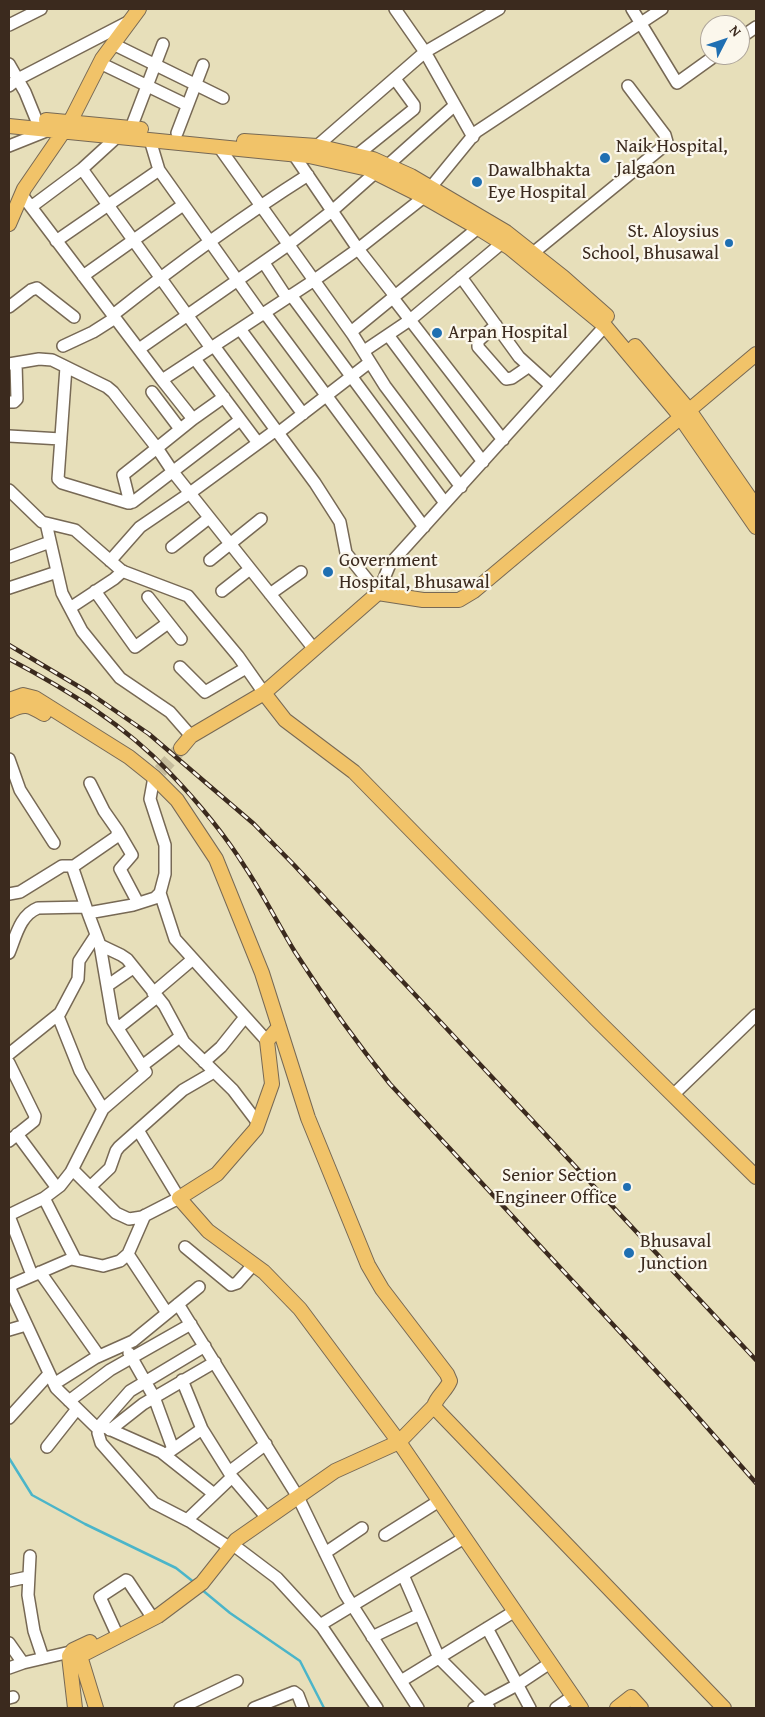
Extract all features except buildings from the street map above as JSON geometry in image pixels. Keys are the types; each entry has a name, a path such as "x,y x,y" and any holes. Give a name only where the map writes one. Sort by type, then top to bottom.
{"main road":[{"path":"9,224 22,195 67,126 100,63 139,9"},
{"path":"9,117 36,119 117,137 309,156 382,169 506,232 613,321 751,506 756,527"},
{"path":"9,126 50,130 67,126 131,128 317,146 373,159 382,169"},
{"path":"428,192 502,243 605,326 682,411"},
{"path":"682,411 756,344"},
{"path":"181,748 191,736 264,693 378,592 418,600 428,600 470,584 489,574 682,411 756,354"},
{"path":"264,693 286,720 354,772 673,1095 756,1176"},
{"path":"9,700 23,695 31,696 154,773 177,800 216,860 262,973 308,1118 368,1265 382,1289 448,1374 450,1381 434,1406 399,1442 334,1471 267,1518 230,1546 198,1586 158,1616 115,1630 76,1653"},
{"path":"9,711 19,706 29,706 128,765 154,773"},
{"path":"279,1027 267,1041 272,1084 256,1129 218,1174 179,1198 208,1231 264,1272 300,1309 399,1442 581,1708"},
{"path":"434,1406 724,1708"},
{"path":"75,1708 69,1656 136,1624 150,1614 168,1607"},
{"path":"76,1653 81,1659 94,1708"},
{"path":"617,1708 631,1697 641,1708"}],"street":[{"path":"9,25 41,9"},
{"path":"395,9 425,52 472,137"},
{"path":"317,146 425,52 499,9"},
{"path":"632,9 677,82 702,65"},
{"path":"162,380 313,281 358,249 428,192 476,132 662,9"},
{"path":"13,82 130,21"},
{"path":"112,44 223,98"},
{"path":"131,128 164,44"},
{"path":"100,63 187,105"},
{"path":"9,64 13,82 27,95 36,119"},
{"path":"177,133 203,65"},
{"path":"357,155 414,109 414,105 395,78"},
{"path":"533,253 667,142 665,135 628,86"},
{"path":"138,349 288,245 332,211 455,105"},
{"path":"9,146 50,130"},
{"path":"31,207 82,169 117,137"},
{"path":"150,140 159,170 183,205 238,281 424,527"},
{"path":"219,147 351,332 385,386 460,486"},
{"path":"294,155 358,249 410,320 503,440"},
{"path":"82,169 188,316 315,483 340,522 345,550 348,556 378,592 390,564 605,326"},
{"path":"56,241 159,170"},
{"path":"64,346 93,332 209,241 308,175"},
{"path":"22,195 138,349 194,419"},
{"path":"83,276 183,205"},
{"path":"351,332 478,228"},
{"path":"364,351 410,320 502,243"},
{"path":"264,263 352,376 445,503"},
{"path":"461,277 518,357 551,386"},
{"path":"9,307 31,290 37,288 74,317"},
{"path":"496,325 478,341 478,347 506,379 512,378 528,367"},
{"path":"240,329 303,414"},
{"path":"388,335 482,462"},
{"path":"195,358 258,443"},
{"path":"9,402 14,402 17,399 12,363 46,359 66,367 113,392 230,545 314,649"},
{"path":"110,561 137,529 258,443 303,414 370,362"},
{"path":"66,367 58,479 60,482 130,503 240,420"},
{"path":"152,392 180,429"},
{"path":"130,503 123,475 180,429 224,398"},
{"path":"9,436 61,439"},
{"path":"9,490 42,522 75,530 123,571 188,596 264,693"},
{"path":"172,547 209,518"},
{"path":"210,560 261,519"},
{"path":"46,523 62,592 82,631 117,675 170,712 191,736"},
{"path":"9,557 50,542"},
{"path":"222,591 250,569"},
{"path":"70,608 96,592 123,571"},
{"path":"9,588 57,572"},
{"path":"270,594 301,572"},
{"path":"96,592 135,646 168,623"},
{"path":"148,597 181,639"},
{"path":"180,667 205,692 246,668"},
{"path":"9,759 20,790 54,843"},
{"path":"9,953 22,922 32,910 38,908 87,910 138,903 155,898 160,893 165,874 165,845 150,799 154,773"},
{"path":"90,783 104,811 132,855 120,869 138,903"},
{"path":"9,894 20,892 62,866 74,866 116,837 118,831"},
{"path":"74,866 73,873 98,940 113,1021 146,1072 103,1110 73,1170 58,1188 44,1198 9,1216 36,1274 99,1356"},
{"path":"160,893 174,936 267,1041"},
{"path":"98,940 121,954 165,1008 186,1044 234,1092 258,1123"},
{"path":"9,1054 58,1016 78,979 77,964 98,940"},
{"path":"118,1028 193,959"},
{"path":"107,986 133,968"},
{"path":"673,1095 756,1014"},
{"path":"58,1016 80,1071 103,1110"},
{"path":"204,1062 221,1047 246,1017"},
{"path":"142,1066 180,1036"},
{"path":"9,1063 35,1116 34,1121 13,1138 58,1188"},
{"path":"90,1187 110,1168 117,1149 183,1090 214,1072"},
{"path":"73,1170 122,1218 136,1219 179,1198 138,1130"},
{"path":"44,1198 75,1259"},
{"path":"146,1215 128,1254 115,1264 103,1266 75,1259 67,1260 13,1284 10,1289 51,1380 58,1391 103,1428 169,1452 214,1494"},
{"path":"185,1247 231,1285 237,1283 253,1264"},
{"path":"128,1254 167,1313"},
{"path":"9,1418 51,1380 133,1341 199,1287"},
{"path":"178,1304 298,1497 352,1605 418,1708"},
{"path":"47,1447 60,1432 73,1405 106,1373 191,1324"},
{"path":"9,1330 26,1325"},
{"path":"124,1345 146,1380 154,1397 169,1452"},
{"path":"205,1346 146,1380 124,1396 98,1433 101,1443 152,1501 230,1546 277,1578 320,1625 377,1708"},
{"path":"103,1428 215,1362"},
{"path":"182,1380 202,1429 230,1474 267,1518"},
{"path":"169,1452 202,1429"},
{"path":"187,1520 214,1494 230,1474 266,1444"},
{"path":"385,1535 439,1501"},
{"path":"325,1553 362,1528"},
{"path":"320,1625 464,1538"},
{"path":"30,1556 28,1577 29,1602 34,1631 43,1658"},
{"path":"403,1575 439,1658 483,1706 550,1663"},
{"path":"9,1581 28,1577"},
{"path":"115,1630 100,1597 126,1580 150,1614"},
{"path":"401,1681 514,1611"},
{"path":"372,1637 420,1614"},
{"path":"487,1628 530,1708"},
{"path":"9,1643 23,1663"},
{"path":"9,1668 43,1658 76,1653"},
{"path":"180,1708 237,1681"},
{"path":"254,1708 294,1692 298,1695 303,1708"},
{"path":"556,1708 573,1696"},
{"path":"204,1697 209,1708"}],"waterway":[{"path":"9,1458 32,1495 85,1524 176,1568 195,1583"},
{"path":"201,1589 230,1613 300,1661 324,1708"}],"tunnel":[{"path":"160,771 181,748"}],"railway":[{"path":"9,645 88,692 149,734 254,824 756,1360"},
{"path":"9,659 94,709 152,755 179,783 228,842 306,969 353,1036 390,1084 682,1399 756,1483"}],"place":[{"name":"Naik Hospital, Jalgaon","path":"605,158"},
{"name":"Dawalbhakta Eye Hospital","path":"477,182"},
{"name":"St. Aloysius School, Bhusawal","path":"729,243"},
{"name":"Arpan Hospital","path":"437,333"},
{"name":"Government Hospital, Bhusawal","path":"328,572"},
{"name":"Senior Section Engineer Office","path":"627,1187"},
{"name":"Bhusaval Junction","path":"629,1253"}]}
